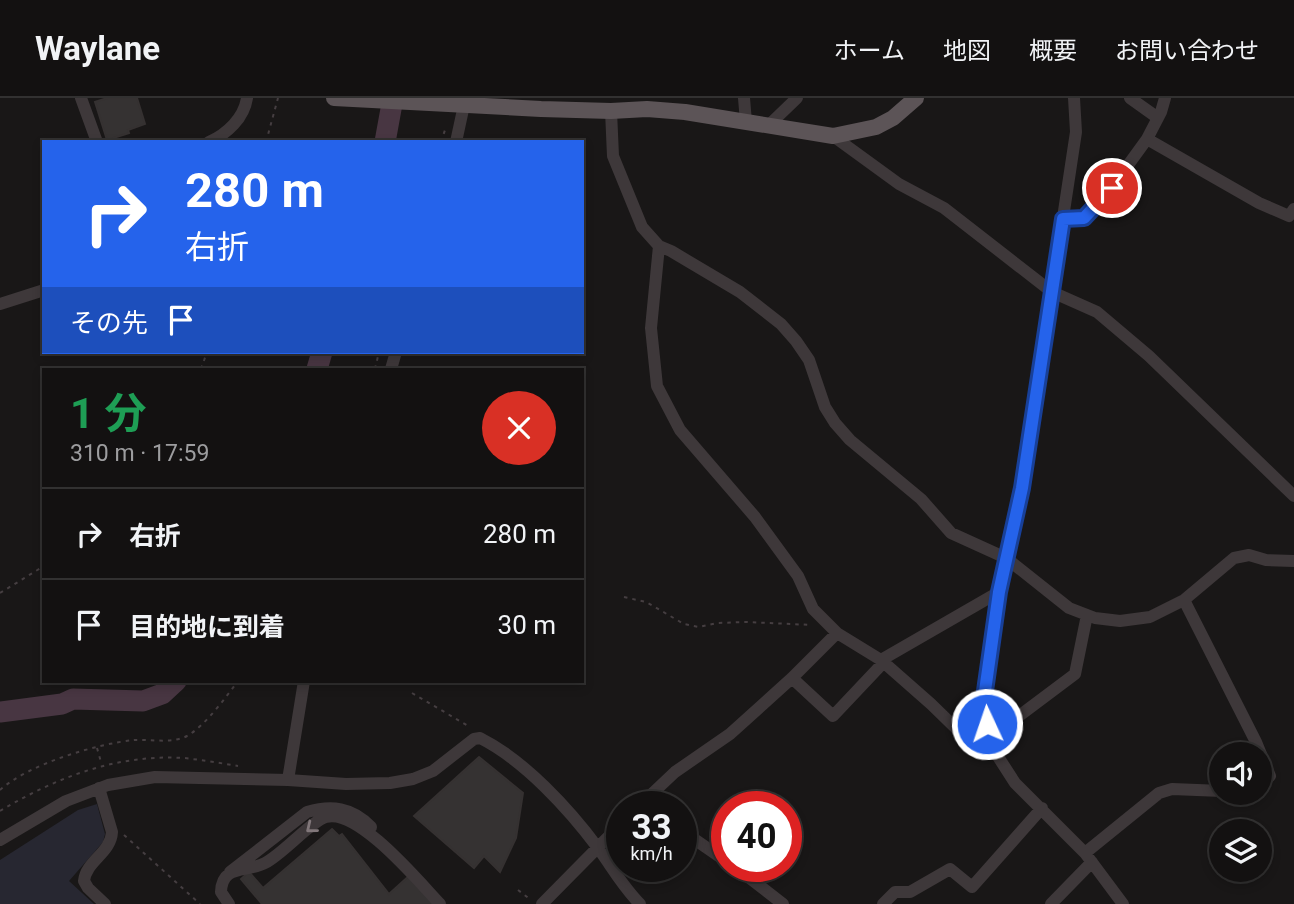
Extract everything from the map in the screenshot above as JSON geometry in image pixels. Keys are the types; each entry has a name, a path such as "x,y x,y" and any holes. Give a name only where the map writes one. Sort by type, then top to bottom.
{"main road":[{"path":"334,98 464,106 611,111 647,109 685,112 834,136 876,127 894,118 916,98"}],"street":[{"path":"81,98 96,140"},
{"path":"212,140 243,115 247,98"},
{"path":"744,98 746,122"},
{"path":"769,125 797,98"},
{"path":"1074,98 1076,132 1022,488 999,592 985,691 987,724 998,755 1015,783 1042,807 1088,857 1123,904"},
{"path":"1130,98 1158,118"},
{"path":"1063,219 1084,218 1099,205 1147,139 1166,98"},
{"path":"456,140 464,106"},
{"path":"611,111 613,156 642,227 659,246 740,292 781,324 809,360 825,407 835,424 850,440 922,499 951,533 1006,558 1069,608 1087,615 1120,621 1150,617 1184,600 1234,558 1249,555 1266,560 1294,561"},
{"path":"834,136 899,184 944,208 1052,292 1097,312 1149,356 1294,496"},
{"path":"1147,139 1259,203 1289,216 1294,209"},
{"path":"659,246 651,328 657,386 680,430 755,517 798,576 813,609 833,629 882,661 970,742 998,755"},
{"path":"0,304 42,290"},
{"path":"792,678 833,716 882,661 999,592"},
{"path":"1184,600 1255,742"},
{"path":"991,737 1075,674 1087,615"},
{"path":"657,791 675,772 730,734 792,678 833,629"},
{"path":"288,780 304,683"},
{"path":"0,841 44,812 99,788 155,777 346,784 390,783 413,779 433,771 474,739 480,738 534,778 598,847 628,892 640,904"},
{"path":"99,788 112,832 111,839 105,850 87,869 84,881 105,904"},
{"path":"1051,904 1088,857 1158,793 1172,789 1209,790"},
{"path":"883,904 895,892 910,892 950,869 972,887 1042,807"},
{"path":"229,904 221,892 224,878 230,872 247,870 267,862 327,817 339,817 349,820 388,850 440,904"},
{"path":"542,904 606,839"},
{"path":"755,882 783,904"}],"path":[{"path":"267,140 278,98"},
{"path":"442,140 445,130"},
{"path":"0,593 42,567"},
{"path":"624,597 646,603 684,624 699,627 717,623 747,622 833,629"},
{"path":"0,790 34,770 97,747 186,736 199,726 236,683"},
{"path":"412,693 460,720 480,738"},
{"path":"97,747 101,762"},
{"path":"121,832 200,904"},
{"path":"519,890 528,897 531,904"}],"shaded area":[{"path":"97,804 105,834 103,842 69,881 94,904 0,904 0,860 78,810"}],"building":[{"path":"107,98 137,98 145,124 107,140 95,102"},
{"path":"479,757 523,793 516,838 500,872 484,856 474,868 414,816"},
{"path":"332,829 339,836 342,834 389,894 409,876 435,904 262,904 241,879 249,872 263,888"}],"waterway":[{"path":"385,140 393,98"},
{"path":"317,368 321,354"},
{"path":"0,712 62,704 73,699 143,701 162,694 174,683"}],"route":[{"path":"987,724 985,691 999,592 1022,488 1063,219 1084,218 1112,188"}]}
